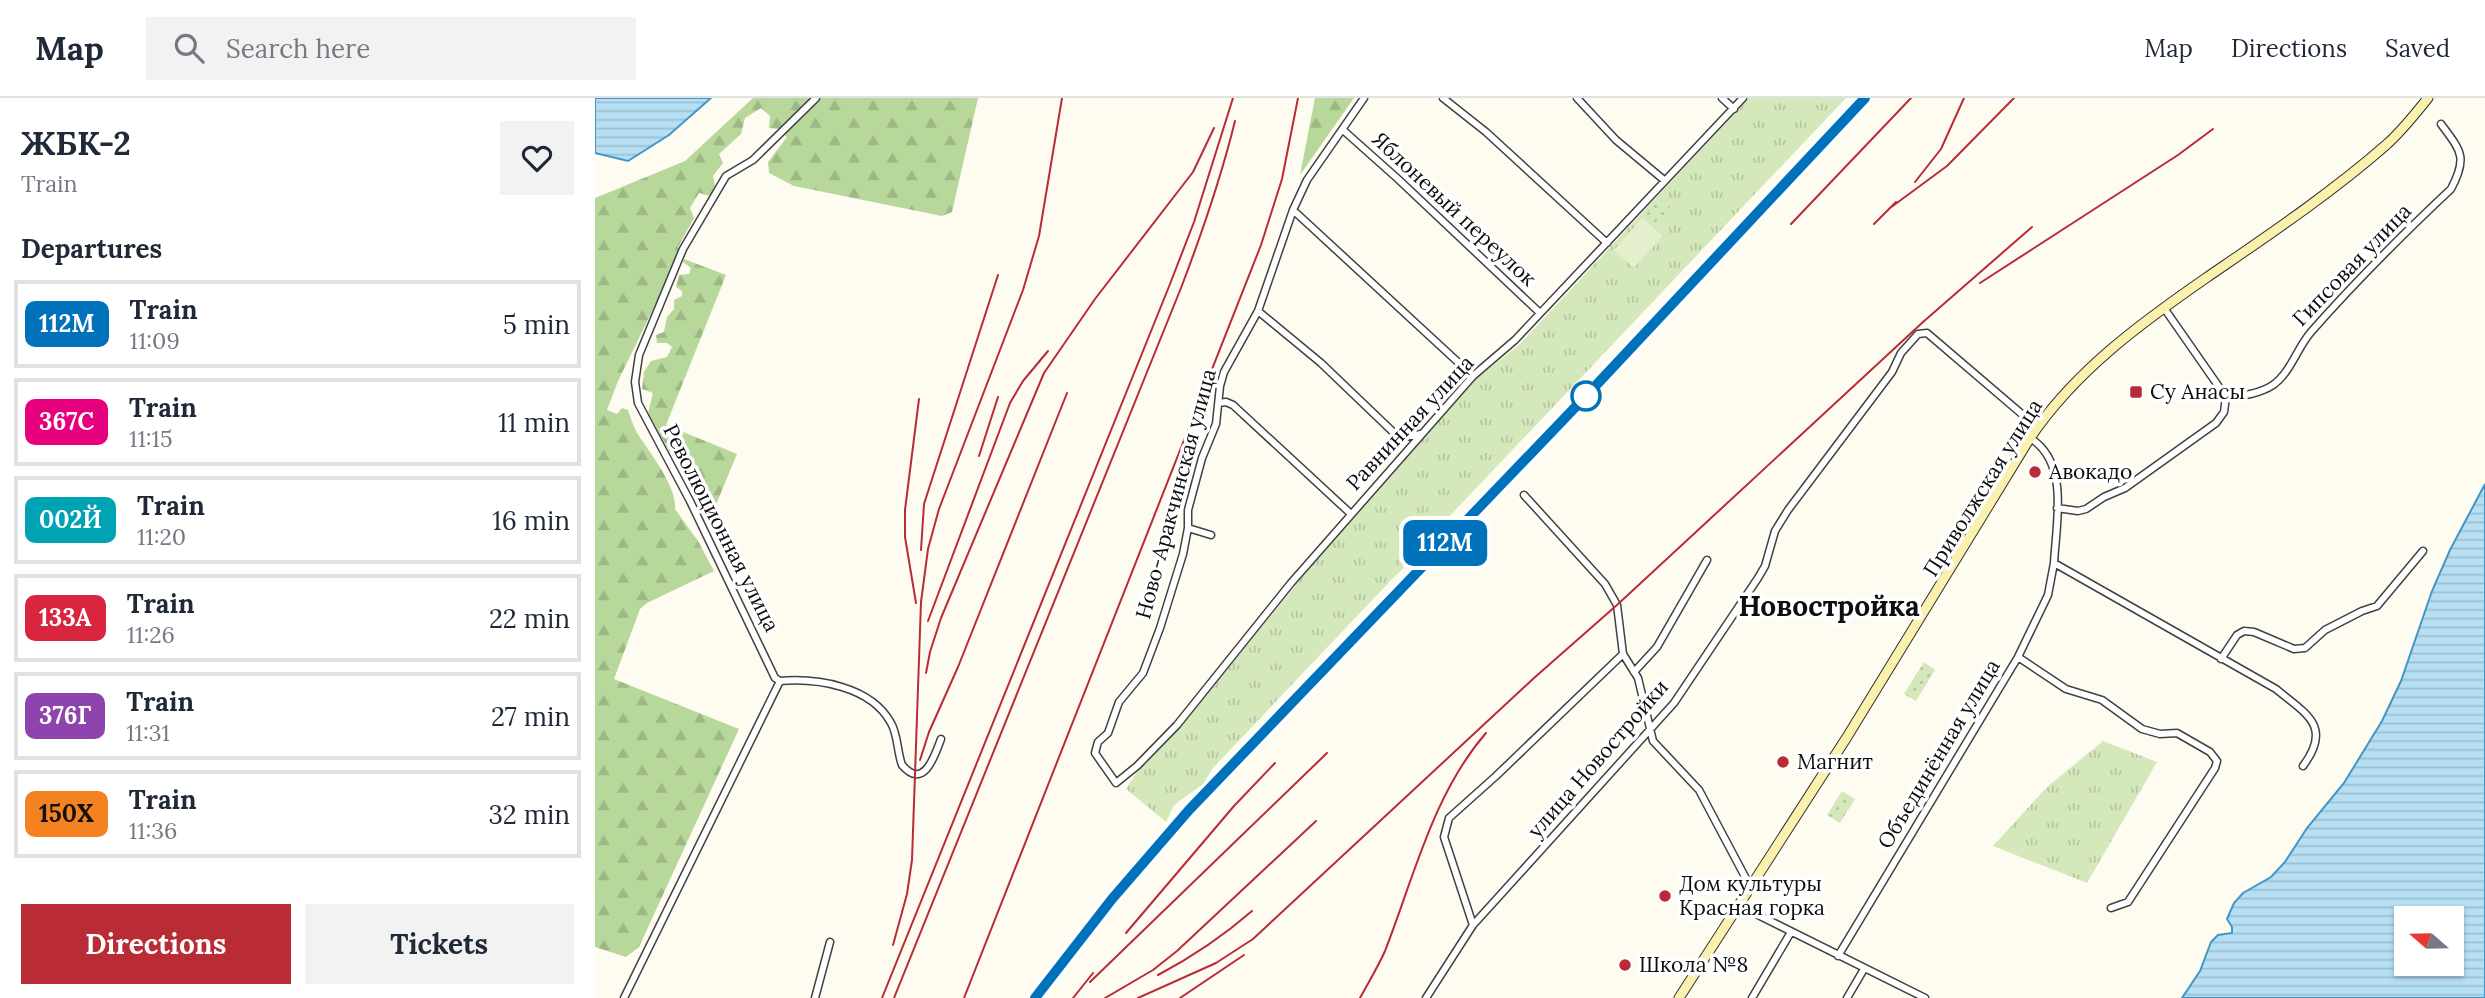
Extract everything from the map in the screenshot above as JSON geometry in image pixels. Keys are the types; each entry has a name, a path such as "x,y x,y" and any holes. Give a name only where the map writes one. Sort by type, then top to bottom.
{"main road":[{"name":"Приволжская улица","path":"1679,998 1854,726 2037,427 2087,371 2164,308 2283,224 2386,145 2428,98"}],"street":[{"name":"Революционная улица","path":"780,681 775,678 690,501 638,403 635,372 652,320 683,249 726,176 753,160 816,98"},
{"name":"Ново-Аракчинская улица","path":"1116,783 1095,753 1095,747 1108,733 1119,702 1143,673 1183,554 1188,510 1202,458 1216,424 1224,372 1258,310 1293,210 1307,180 1364,98"},
{"path":"1443,98 1486,132 1607,243"},
{"path":"1577,98 1616,140 1664,180"},
{"path":"1722,98 1734,109"},
{"name":"Равнинная улица","path":"1116,783 1137,766 1177,724 1291,583 1473,376 1515,340 1744,98"},
{"name":"Гипсовая улица","path":"2227,397 2240,397 2273,385 2290,366 2303,341 2358,278 2451,189 2460,172 2461,150 2441,124"},
{"name":"Яблоневый переулок","path":"1343,130 1398,178 1540,313"},
{"path":"1293,210 1473,376"},
{"path":"2057,508 2078,511 2087,509 2104,497 2125,488 2216,423 2224,412 2227,397 2164,308"},
{"path":"1258,310 1321,363 1393,432 1402,437 1422,435"},
{"name":"улица Новостройки","path":"1426,998 1473,925 1674,704 1765,566 1775,531 1787,510 1918,334 1927,333 2037,427"},
{"path":"1219,403 1233,405 1351,514"},
{"name":"Объединённая улица","path":"1838,956 2018,657 2048,595 2054,563 2057,508 2055,470 2041,444 2030,438"},
{"path":"1524,495 1605,583 1617,606 1623,654 1634,672 1653,740 1699,790 1751,888"},
{"path":"1188,528 1211,535"},
{"path":"2221,659 2237,635 2244,631 2254,632 2294,649 2305,648 2325,630 2378,606 2423,551"},
{"path":"1634,672 1657,646 1707,560"},
{"path":"2054,563 2276,689 2305,714 2318,735 2316,744 2303,766"},
{"path":"1473,925 1444,837 1449,818 1623,654"},
{"path":"2018,657 2066,689 2102,700 2142,729 2160,734 2177,733 2210,752 2217,761 2128,902 2111,908"},
{"path":"624,998 780,681 810,680 846,689 877,704 893,726 902,765 915,773 925,772 930,767 941,739"},
{"path":"1740,906 1925,998"},
{"path":"1752,998 1791,932"},
{"path":"815,998 829,942"},
{"path":"1847,998 1864,969"}],"green space":[{"path":"753,98 978,98 952,212 942,216 794,186 769,173 768,162 787,137 778,129 769,128 770,116 761,108 745,118 741,134 719,154 723,163 713,176 715,186 710,196 699,193 690,208 694,218 678,247 680,254 618,381 607,410 617,414 622,408 628,410 637,433 668,481 675,500 675,509 698,541 714,571 647,603 640,609 614,679 739,729 639,947 626,957 595,947 595,198 685,161"},
{"path":"1315,98 1354,98 1300,175"},
{"path":"1749,98 1846,98 1427,540 1420,553 1393,578 1213,768 1203,784 1174,805 1166,822 1126,789 1140,767 1180,727 1317,559 1476,379 1519,345"},
{"path":"1659,198 1673,210 1658,227 1645,215"},
{"path":"1642,218 1663,236 1634,268 1614,250"},
{"path":"684,259 726,275 666,425 737,454 708,524 694,498 695,489 683,470 684,460 677,453 670,452 648,413 653,393 642,389 644,372 651,361 667,357 672,347 667,343 657,343 656,335 664,332 667,317 674,309 674,300 682,296 682,291 676,287 679,275 689,274 691,268 683,262"},
{"path":"1924,662 1935,670 1916,701 1904,694"},
{"path":"2103,741 2157,762 2087,883 1993,846 2046,788"},
{"path":"1842,791 1855,799 1840,823 1827,815"}],"water":[{"path":"595,98 711,98 669,135 628,161 595,153"},
{"path":"2485,484 2485,998 2182,998 2200,971 2211,942 2218,935 2232,933 2227,919 2234,903 2243,893 2271,877 2285,862 2307,828 2344,783 2382,721 2401,681 2432,591"}],"railway":[{"path":"893,945 907,894 912,860 921,602 928,549 939,509 1023,290 1039,236 1062,98"},
{"path":"882,998 1170,284 1194,222 1233,98"},
{"path":"964,998 1261,245 1282,179 1298,98"},
{"path":"1035,998 1112,899 1189,810 1586,396 1865,98"},
{"path":"1791,224 1911,98"},
{"path":"1915,182 1941,149 1964,98"},
{"path":"1890,208 1947,166 2014,98"},
{"path":"894,998 1181,288 1211,205 1235,121"},
{"path":"926,673 941,618 1044,373 1095,299 1193,172 1214,128"},
{"path":"1980,283 2178,155 2213,129"},
{"path":"1874,224 1896,202"},
{"path":"1138,998 1216,963 1253,939 1923,322 2032,227"},
{"path":"921,550 924,504 998,275"},
{"path":"928,621 1010,403 1023,381 1048,351"},
{"path":"920,760 1067,393"},
{"path":"979,456 998,397"},
{"path":"916,603 905,537 905,510 919,399"},
{"path":"1360,998 1385,951 1438,809 1452,782 1486,733"},
{"path":"1090,982 1327,753"},
{"path":"1126,933 1234,806 1275,763"},
{"path":"1105,998 1153,970 1177,951 1316,821"},
{"path":"1158,975 1207,946 1252,911"},
{"path":"1180,998 1244,955"},
{"path":"1073,998 1093,973"}],"train":[{"name":"112М","path":"1035,998 1112,899 1189,810 1586,396 1865,98"}],"place":[{"name":"Су Анасы","path":"2136,392"},
{"name":"Авокадо","path":"2035,472"},
{"name":"Магнит","path":"1783,762"},
{"name":"Дом культуры Красная горка","path":"1665,896"},
{"name":"Школа №8","path":"1625,965"}],"district":[{"name":"Новостройка","path":"1829,606"}]}
